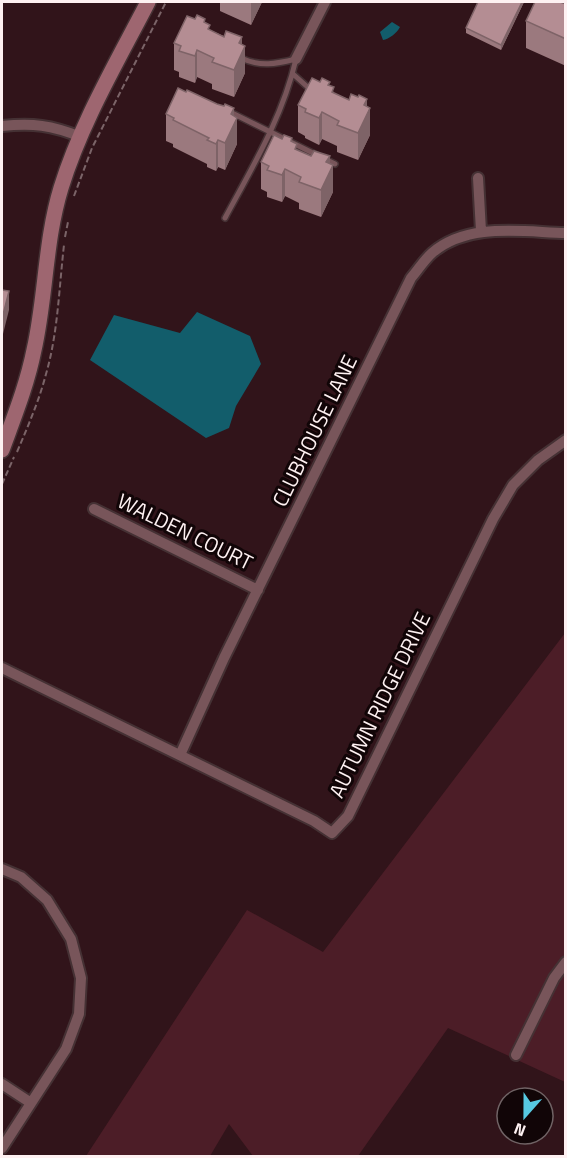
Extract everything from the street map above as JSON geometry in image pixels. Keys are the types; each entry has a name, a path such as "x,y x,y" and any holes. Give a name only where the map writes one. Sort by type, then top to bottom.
{"main road":[{"path":"2,450 35,349 53,219 64,179 81,137 148,2"}],"street":[{"path":"296,59 325,2"},
{"path":"2,126 31,123 57,128 81,137"},
{"path":"478,178 480,231"},
{"name":"CLUBHOUSE LANE","path":"180,755 224,658 411,278 433,253 460,237 480,231 566,233"},
{"name":"AUTUMN RIDGE DRIVE","path":"2,668 314,821 332,833 348,816 493,519 513,485 538,460 566,440"},
{"name":"WALDEN COURT","path":"94,509 258,591"},
{"path":"2,869 21,877 47,900 71,939 81,978 79,1014 66,1049 2,1148"},
{"path":"516,1055 554,978 566,962"},
{"path":"2,1084 31,1103"}],"lane":[{"path":"225,218 271,132 290,85 296,59 274,65 252,63 233,54"},
{"path":"293,74 319,97"},
{"path":"222,109 335,164"}],"path":[{"path":"73,198 92,148 166,2"},
{"path":"2,484 36,407 47,372 69,216"}],"shaded area":[{"path":"565,633 565,1082 448,1028 358,1156 253,1156 229,1124 210,1156 86,1156 247,910 323,952"}],"water":[{"path":"392,22 400,27 393,35 383,40 380,32"},
{"path":"197,312 250,336 261,364 236,406 229,428 206,438 90,360 114,315 180,333"}],"building":[{"path":"478,2 522,2 501,45 466,28"},
{"path":"535,2 566,4 566,39 526,21"},
{"path":"197,15 210,25 208,29 224,37 226,31 242,37 239,43 245,46 234,70 212,62 214,58 197,50 195,56 179,51 181,46 174,43 187,16 195,19"},
{"path":"312,78 320,82 322,78 330,82 328,85 334,87 332,92 349,100 351,94 367,99 364,105 370,108 358,133 337,125 339,121 322,112 319,118 305,112 306,109 298,105"},
{"path":"178,88 217,104 224,106 225,104 234,108 231,114 237,118 225,143 218,140 216,144 207,140 209,138 173,120 174,118 166,114"},
{"path":"274,135 282,139 284,135 292,138 291,141 297,144 295,149 311,156 314,151 330,156 326,162 333,165 321,190 299,182 301,177 285,169 282,175 267,170 269,166 261,162"},
{"path":"2,290 9,291 2,319"}]}
